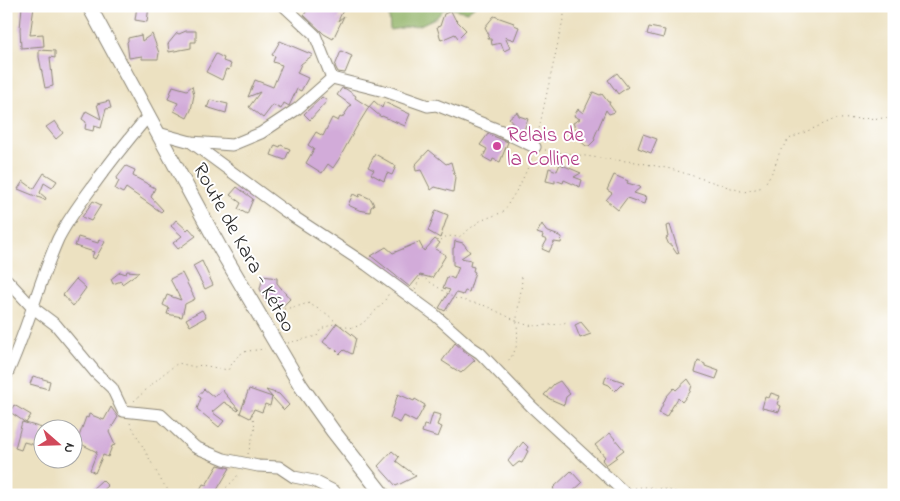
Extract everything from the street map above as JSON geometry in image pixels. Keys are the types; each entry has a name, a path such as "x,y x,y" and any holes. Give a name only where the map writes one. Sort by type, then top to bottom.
{"main road":[{"name":"Route de Kara - Kétao","path":"89,6 221,250 301,386 383,495"}],"street":[{"path":"284,6 315,35 332,78"},
{"path":"158,133 191,142 232,145 260,133 297,109 332,78"},
{"path":"332,78 388,92 428,106 436,105 499,130 535,147"},
{"path":"6,376 59,237 79,205 117,152 149,115"},
{"path":"191,142 285,211 367,265 435,315 470,346 480,352 532,407 624,492"},
{"path":"6,280 32,307 56,325 96,373 112,388 123,411 161,415 195,447 224,459 258,466 279,467 294,477 314,481 334,491 333,495"}],"path":[{"path":"535,147 552,152 636,162 671,169 744,192 762,187 774,169 780,151 788,139 835,118 894,118"},
{"path":"496,371 514,355 518,329 518,310 522,294 522,274"},
{"path":"407,295 413,293 421,276 454,298 486,306 517,321 535,326 568,322"},
{"path":"284,309 300,306 308,302 345,328 359,326 367,322 385,302 389,292 397,287"},
{"path":"172,495 162,482 123,411 162,374 178,363 195,367 201,365 228,370 237,355 252,349 263,349 317,336 321,329 336,322"},
{"path":"624,492 643,486 666,489 687,495"}],"green space":[{"path":"403,6 475,6 467,12 448,8 443,10 437,17 420,25 390,30 389,16"}],"building":[{"path":"22,6 34,7 30,35 43,34 44,46 21,48"},
{"path":"137,6 149,6 147,22 135,20"},
{"path":"310,6 324,6 335,11 338,6 345,6 338,21 344,16 333,39 324,34 304,15"},
{"path":"451,11 455,19 466,30 458,38 455,34 441,40 437,27 440,26 444,14"},
{"path":"494,16 514,23 514,25 519,27 514,40 505,37 510,48 504,51 501,43 492,45 491,39 488,39 489,35 485,27"},
{"path":"649,27 665,30 663,38 647,34"},
{"path":"196,31 196,42 191,42 191,48 169,52 168,44 177,33"},
{"path":"152,34 159,53 158,59 142,59 142,56 129,58 128,38 141,35 142,41"},
{"path":"280,41 313,55 301,64 297,73 308,78 301,91 297,89 289,106 284,103 281,109 273,105 263,118 249,107 260,92 248,97 255,80 273,87 282,65 273,62 275,56 272,55"},
{"path":"39,50 55,51 55,58 50,57 53,86 45,88"},
{"path":"341,51 352,56 345,73 338,72 335,66"},
{"path":"216,54 224,58 223,61 231,64 229,70 226,69 222,80 206,72"},
{"path":"617,73 628,87 618,94 608,80"},
{"path":"173,86 187,90 192,86 194,95 187,118 174,111 178,103 168,99"},
{"path":"342,88 356,96 355,98 369,107 333,168 328,164 322,173 306,163 314,149 308,145 316,132 323,136 332,118 338,121 351,105 337,95"},
{"path":"593,92 602,94 610,102 609,104 615,112 609,114 606,110 594,138 595,140 589,146 586,146 577,138 579,136 576,134 573,123 580,119 574,116 578,109 583,113"},
{"path":"322,97 327,101 310,120 304,114"},
{"path":"210,100 228,104 226,113 206,107"},
{"path":"109,101 111,108 106,109 101,128 94,126 93,131 85,129 86,122 82,119 86,111 101,119 97,104"},
{"path":"374,101 382,108 384,102 410,114 405,126 381,117 369,107"},
{"path":"517,112 519,116 528,119 523,133 511,127 513,123 509,118"},
{"path":"55,121 63,133 56,139 46,127"},
{"path":"488,134 508,142 500,162 493,159 492,162 483,157 487,149 480,145"},
{"path":"643,134 657,139 651,153 638,148"},
{"path":"275,145 280,147 281,145 290,149 285,160 271,155"},
{"path":"429,150 446,164 451,162 455,177 453,192 435,187 431,190 421,170 416,171 415,165"},
{"path":"375,154 396,166 392,175 387,173 384,181 371,174 374,170 368,167"},
{"path":"560,164 581,173 574,177 582,180 580,187 564,180 563,183 555,180 555,183 546,181 549,168 557,171"},
{"path":"126,166 135,170 133,176 155,188 151,197 163,210 161,212 126,188 123,193 115,189 119,181 116,179"},
{"path":"44,173 57,181 52,188 44,183 40,193 46,198 45,200 18,189 23,181 34,189"},
{"path":"614,175 628,181 627,183 641,187 634,193 646,197 644,204 627,198 618,210 606,200 612,193 607,190"},
{"path":"237,187 253,199 247,214 238,209 241,203 230,195"},
{"path":"353,194 359,197 360,194 371,199 374,205 371,207 370,212 348,205"},
{"path":"93,201 101,205 91,221 82,217"},
{"path":"436,210 448,215 440,238 428,231"},
{"path":"176,220 187,230 189,228 196,236 178,249 173,243 182,236 171,226"},
{"path":"542,224 546,231 562,237 561,243 554,242 549,252 542,249 547,240 542,238 543,235 537,233"},
{"path":"670,225 679,253 677,254 666,238 668,237 666,226"},
{"path":"78,237 98,243 99,239 105,242 95,259 92,257 94,252 75,246"},
{"path":"435,239 440,243 435,249 446,255 432,278 420,275 410,287 371,256 386,247 393,253 419,242 424,251"},
{"path":"455,241 463,243 470,252 461,258 471,260 470,266 474,267 473,271 475,272 469,292 465,291 463,295 456,293 445,311 439,308 450,290 443,288 447,278 454,279 459,267 453,265"},
{"path":"202,261 213,285 205,289 193,266"},
{"path":"127,271 139,272 122,284 121,281 113,284 111,279 120,272 126,274"},
{"path":"182,273 195,299 185,304 182,317 167,314 169,308 163,305 167,295 181,300 170,279"},
{"path":"263,276 277,278 277,283 290,299 278,311 266,301 260,289"},
{"path":"76,279 86,288 73,306 63,295"},
{"path":"202,310 206,317 190,326 186,319"},
{"path":"581,322 591,334 580,338 575,325"},
{"path":"337,323 356,338 352,354 344,350 340,354 333,347 332,349 323,342"},
{"path":"455,343 475,360 461,373 442,361"},
{"path":"698,361 705,364 705,366 719,371 716,379 695,372"},
{"path":"33,376 50,381 48,389 30,384"},
{"path":"606,376 624,382 615,391 604,383"},
{"path":"688,379 692,385 690,392 682,402 678,398 666,417 659,413 666,397 674,388 676,390"},
{"path":"560,381 570,394 566,397 564,405 544,395 554,384"},
{"path":"204,389 214,397 222,390 239,410 224,402 212,412 224,421 219,427 197,409 201,398 198,396"},
{"path":"249,389 272,397 270,406 265,404 262,412 254,409 250,418 240,413"},
{"path":"266,390 279,394 289,405 284,410"},
{"path":"771,393 780,396 777,404 781,406 779,412 762,408 765,397 769,398"},
{"path":"398,394 414,401 415,399 425,405 416,422 404,416 400,423 390,418"},
{"path":"14,405 31,415 26,423 10,412"},
{"path":"111,407 118,417 109,432 115,445 112,446 108,457 103,455 95,473 90,470 97,452 82,444 82,428 89,414 104,420"},
{"path":"433,413 441,415 437,425 442,427 438,437 422,432 424,425 429,426"},
{"path":"22,422 32,425 32,444 24,442 21,450 15,448"},
{"path":"610,433 624,450 606,465 602,460 605,457 595,445"},
{"path":"523,442 528,447 526,450 528,451 522,463 519,462 513,467 508,461"},
{"path":"392,451 399,457 396,461 416,476 396,486 378,466"},
{"path":"218,465 230,468 214,495 197,495 203,484 206,485"},
{"path":"571,471 582,483 569,495 551,495 553,488"},
{"path":"102,480 108,486 98,495 94,495 90,491"}],"place":[{"name":"Relais de la Colline","path":"497,146"}]}
